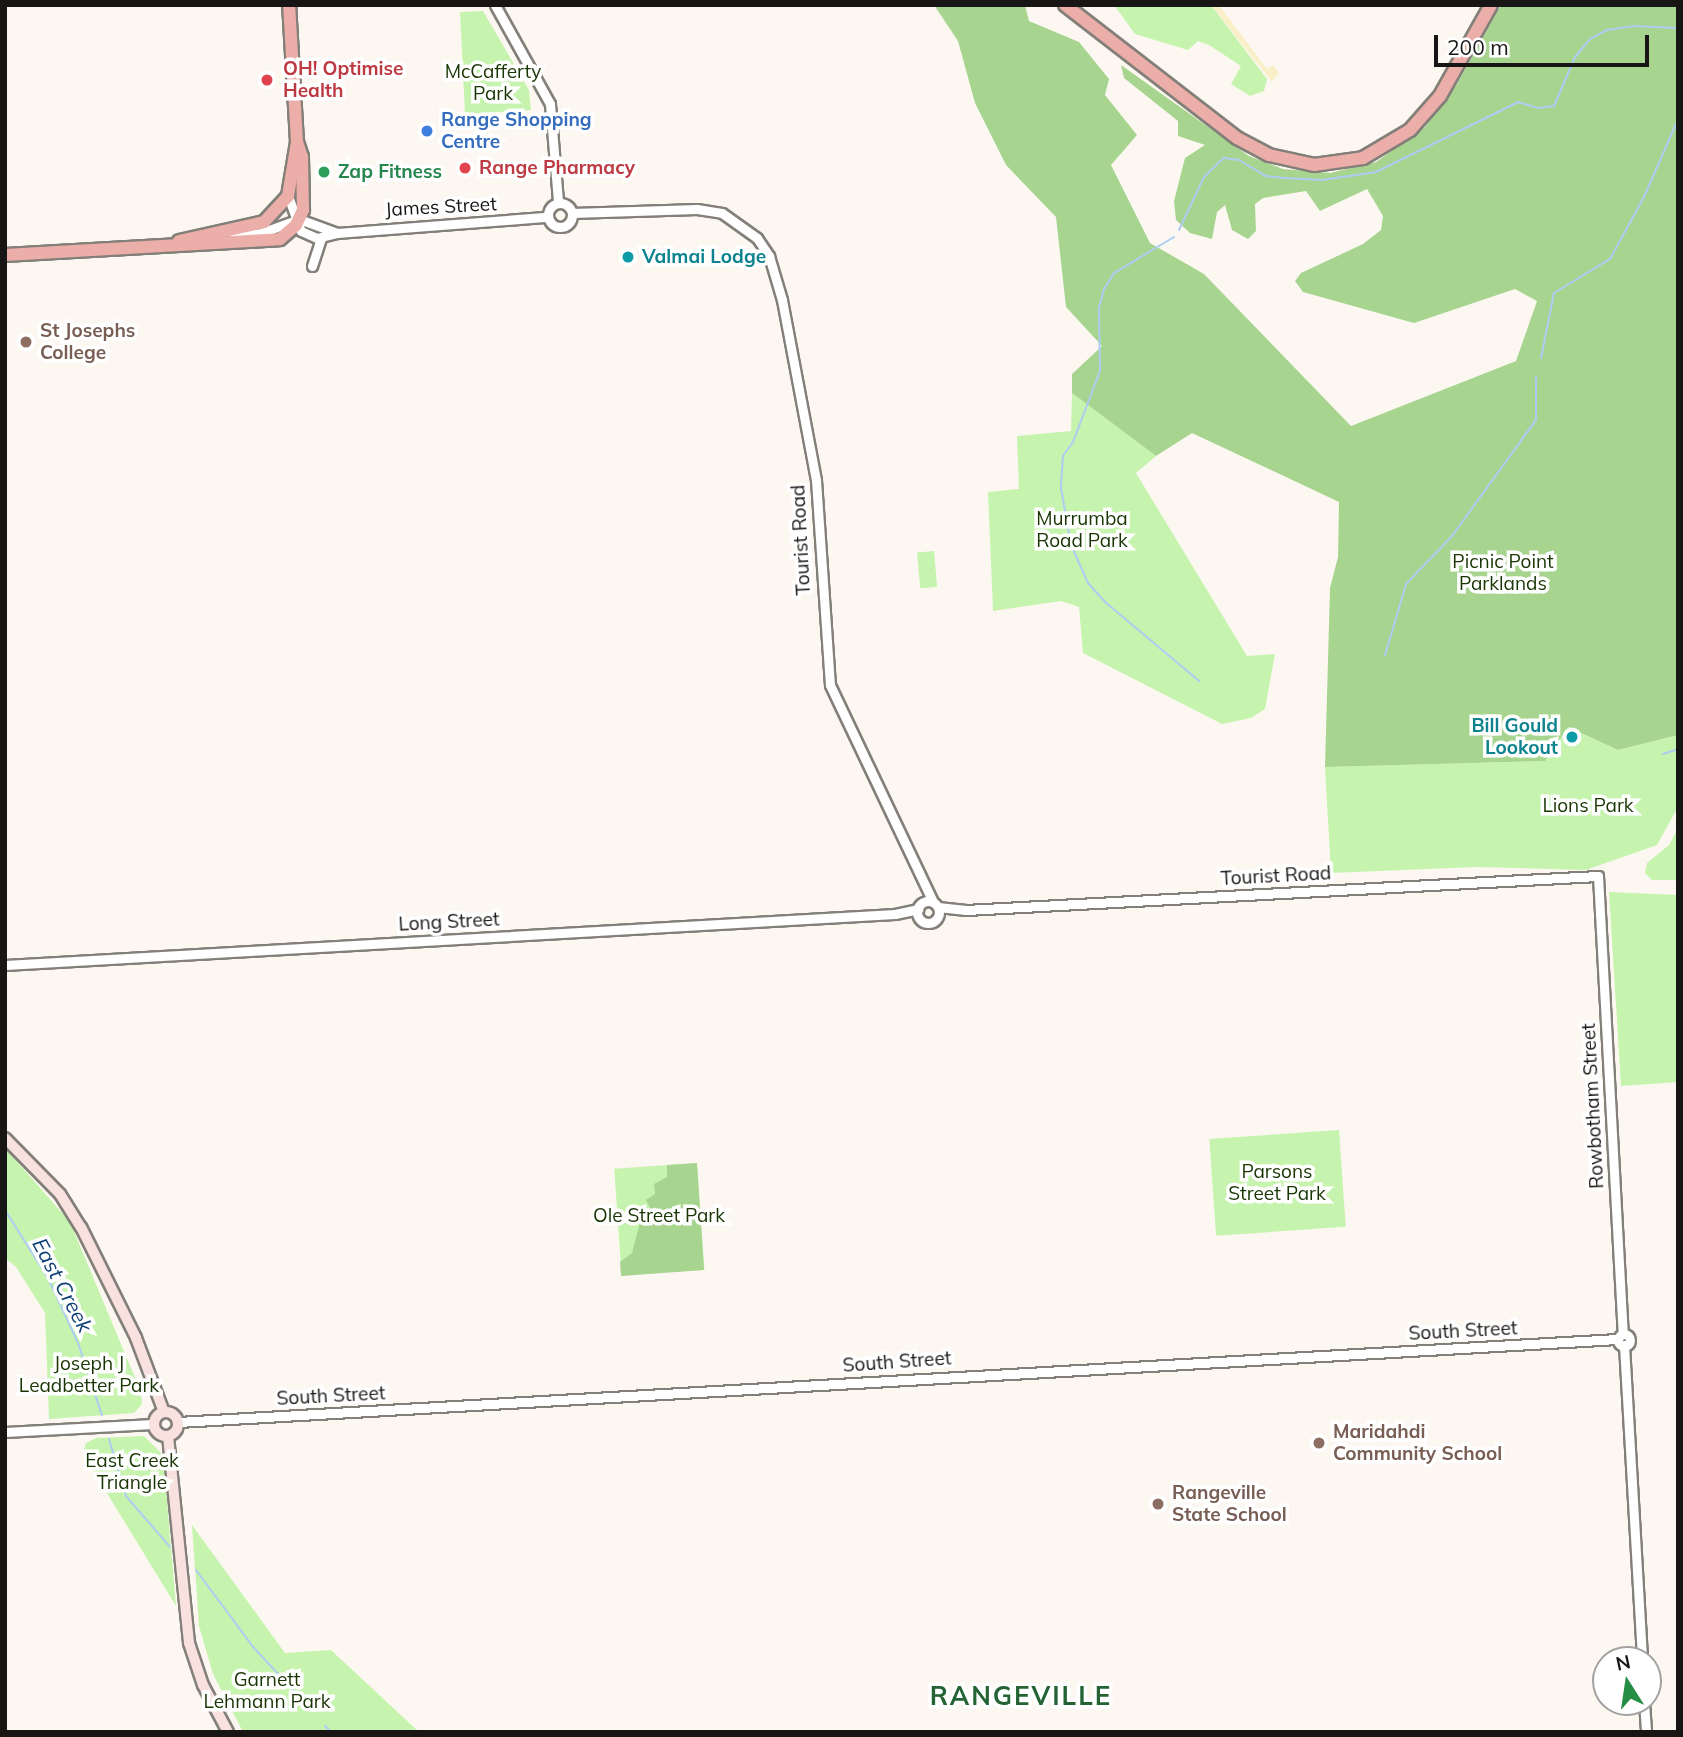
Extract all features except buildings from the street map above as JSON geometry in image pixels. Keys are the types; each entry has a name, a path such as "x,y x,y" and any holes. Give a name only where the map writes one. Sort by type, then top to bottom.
{"highway":[{"path":"5,255 169,244 266,242 286,235 296,221 304,189 297,142 289,5"},
{"path":"1065,5 1237,138 1285,160 1322,165 1373,154 1410,130 1440,96 1491,5"},
{"path":"169,244 264,222 288,196 297,142"}],"main road":[{"path":"5,1138 60,1194 81,1227 145,1358 164,1412"},
{"path":"164,1412 172,1413 178,1422 168,1436 189,1643 195,1668 228,1732"},
{"path":"164,1412 153,1424 158,1433 168,1436"}],"street":[{"path":"495,5 551,104 558,202"},
{"path":"288,196 296,221 308,235 321,238 312,266"},
{"path":"558,202 566,204 572,213 563,227 553,225 548,217 551,206 558,202"},
{"name":"Tourist Road","path":"572,213 697,209 722,213 757,238 775,272 816,480 830,685 917,873 928,909 957,910 1598,876"},
{"name":"James Street","path":"321,238 337,233 548,217"},
{"path":"230,231 236,235 258,234 296,221"},
{"name":"James Street","path":"296,221 337,233"},
{"name":"Rowbotham Street","path":"1598,876 1641,1646"},
{"name":"Long Street","path":"5,965 895,914 928,909"},
{"name":"South Street","path":"178,1422 1622,1339"},
{"path":"5,1432 153,1424"}],"green space":[{"name":"Picnic Point Parklands","path":"934,5 1025,5 1029,21 1079,42 1109,79 1105,95 1137,135 1111,165 1150,243 1204,274 1351,426 1516,361 1537,301 1515,289 1414,323 1303,292 1295,281 1301,273 1363,244 1381,230 1383,216 1367,189 1320,211 1306,191 1263,198 1255,204 1256,231 1248,239 1232,230 1225,205 1217,212 1212,239 1190,233 1176,220 1174,201 1185,158 1205,145 1178,136 1178,121 1124,78 1121,65 1249,156 1283,169 1330,173 1376,162 1425,127 1457,84 1501,5 1678,5 1678,735 1618,750 1568,727 1545,761 1325,767 1330,588 1338,557 1339,502 1192,433 1156,456 1072,393 1072,374 1102,346 1066,307 1056,217 1006,165 975,103 958,41"},
{"path":"1114,5 1211,5 1267,79 1264,91 1250,96 1231,84 1241,66 1209,45 1198,41 1188,50 1135,34"},
{"name":"McCafferty Park","path":"483,11 529,90 531,110 465,114 460,12"},
{"name":"Murrumba Road Park","path":"1072,393 1156,456 1136,473 1247,656 1275,654 1265,709 1251,718 1222,724 1083,653 1079,607 1061,601 993,611 988,492 1019,489 1017,436 1071,431"},
{"path":"934,551 937,587 920,588 917,552"},
{"name":"Lions Park","path":"1567,727 1618,750 1678,735 1678,807 1657,845 1586,870 1476,867 1331,873 1325,767 1545,761"},
{"path":"1678,828 1678,880 1652,880 1645,873 1647,863 1669,845"},
{"path":"1609,892 1678,895 1678,1082 1621,1086"},
{"name":"Parsons Street Park","path":"1339,1130 1346,1227 1216,1236 1209,1139"},
{"name":"Joseph J Leadbetter Park","path":"5,1148 70,1222 141,1392 142,1404 134,1413 49,1419 45,1313 16,1267 5,1258"},
{"name":"Ole Street Park","path":"697,1163 704,1270 622,1276 614,1169"},
{"name":"Ole Street Park","path":"697,1163 704,1270 621,1276 620,1262 632,1253 643,1211 650,1208 646,1200 655,1194 654,1184 667,1177 667,1165"},
{"name":"East Creek Triangle","path":"144,1436 163,1455 176,1606 83,1454 86,1443 96,1438"},
{"name":"Garnett Lehmann Park","path":"192,1525 285,1653 331,1650 419,1732 243,1732 213,1674 199,1626"}],"sand":[{"path":"1211,5 1219,5 1267,69 1273,65 1279,73 1272,82"}],"waterway":[{"path":"1179,230 1204,177 1224,158 1239,160 1266,176 1284,178 1322,180 1376,172 1518,102 1538,108 1554,106 1575,57 1590,39 1607,30 1635,26 1678,28"},
{"path":"1541,358 1554,293 1610,259 1644,197 1678,119"},
{"path":"1174,237 1114,273 1104,289 1099,308 1100,371 1073,442 1063,456 1061,488 1071,545 1088,583 1105,602 1199,681"},
{"path":"1385,655 1406,584 1452,536 1536,420 1536,377"},
{"path":"1663,754 1678,749"},
{"name":"East Creek","path":"5,1210 48,1278 78,1343 102,1415"},
{"name":"East Creek","path":"109,1439 126,1496 170,1547"},
{"name":"East Creek","path":"196,1570 254,1648 296,1693"},
{"name":"East Creek","path":"325,1726 331,1732"}],"place":[{"name":"OH! Optimise Health","path":"267,80"},
{"name":"Range Shopping Centre","path":"427,131"},
{"name":"Range Pharmacy","path":"465,168"},
{"name":"Zap Fitness","path":"324,172"},
{"name":"Valmai Lodge","path":"628,257"},
{"name":"St Josephs College","path":"26,342"},
{"name":"Bill Gould Lookout","path":"1572,737"},
{"name":"Maridahdi Community School","path":"1319,1443"},
{"name":"Rangeville State School","path":"1158,1504"}],"district":[{"name":"RANGEVILLE","path":"1021,1696"}]}
